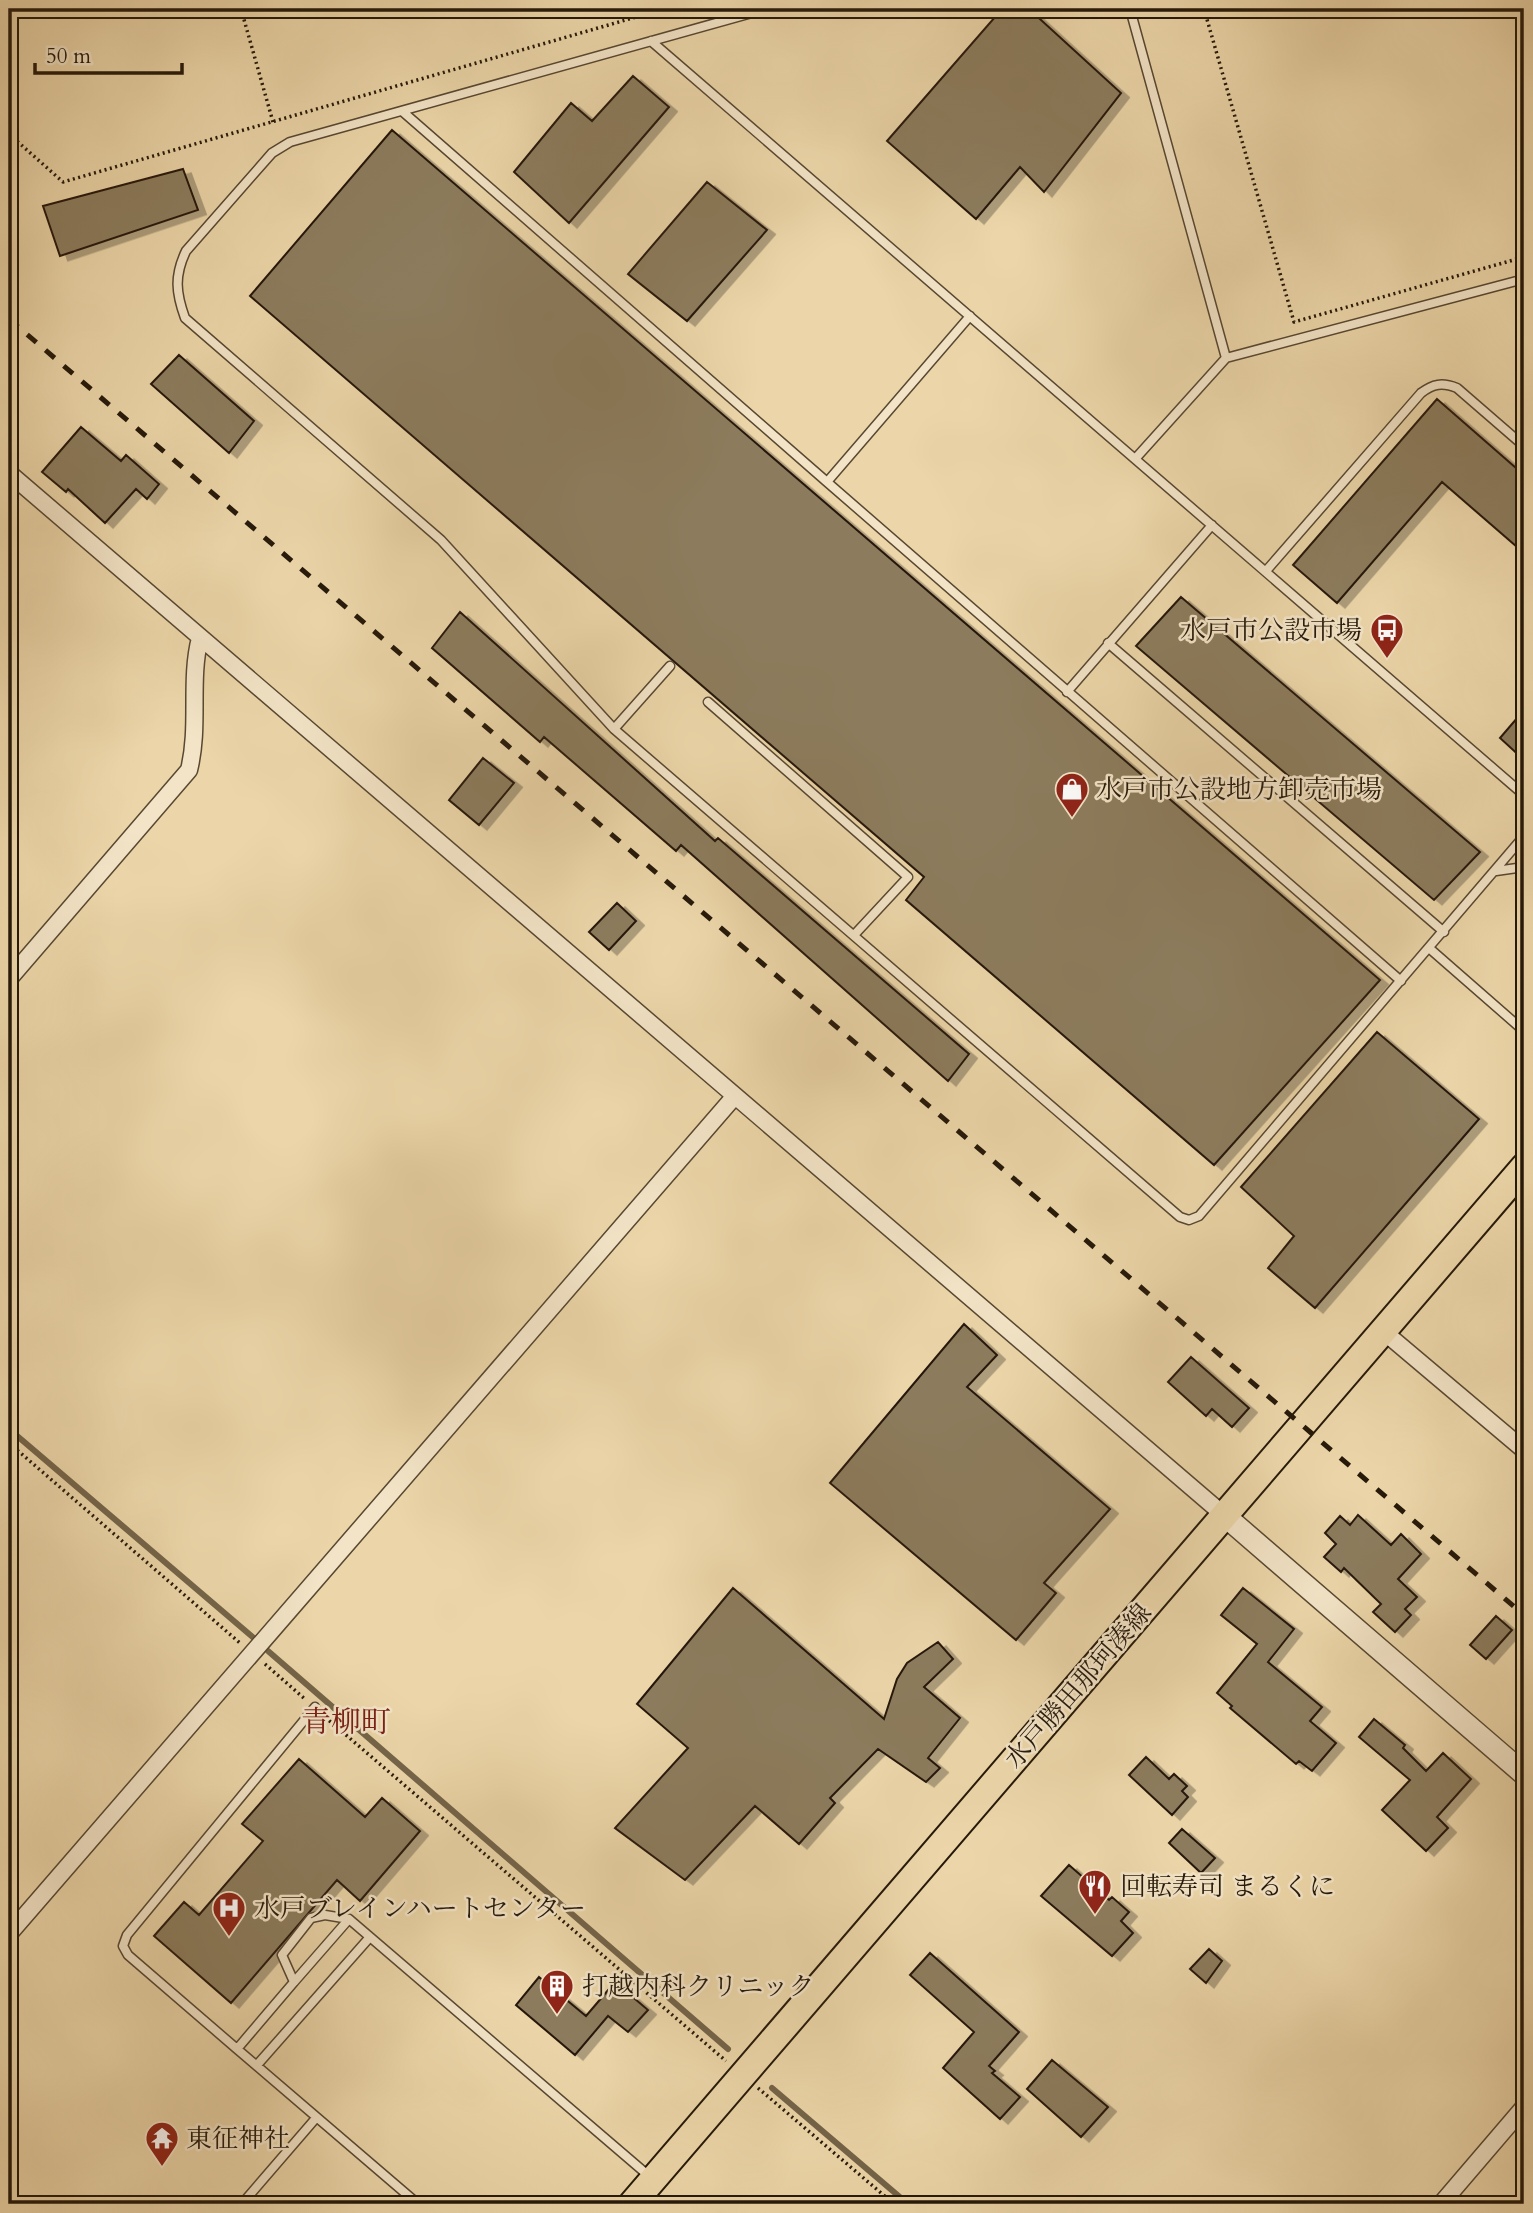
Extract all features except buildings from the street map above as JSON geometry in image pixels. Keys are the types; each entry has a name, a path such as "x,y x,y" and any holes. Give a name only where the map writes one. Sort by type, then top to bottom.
{"main road":[{"name":"水戸勝田那珂湊線","path":"632,2204 1524,1167"}],"street":[{"path":"9,473 1524,1774"},
{"path":"9,979 189,770 195,744 196,654 200,638"},
{"path":"9,1934 734,1097"},
{"path":"1383,1331 1524,1450"},
{"path":"1441,2204 1524,2107"}],"lane":[{"path":"766,9 290,142 272,153 186,251 177,270 176,295 185,318 441,540 614,729 855,934 1180,1217 1189,1220 1199,1216 1524,836"},
{"path":"1130,9 1226,358"},
{"path":"651,41 1524,795"},
{"path":"402,111 1401,981"},
{"path":"1135,459 1226,358 1524,278"},
{"path":"827,482 970,316"},
{"path":"1266,570 1421,393 1432,385 1446,384 1457,388 1524,446"},
{"path":"1067,692 1212,525"},
{"path":"1108,643 1444,932"},
{"path":"614,729 670,666"},
{"path":"708,702 908,877 855,934"},
{"path":"1495,871 1524,867"},
{"path":"1429,948 1524,1031"},
{"path":"315,1707 127,1935 123,1946 128,1955 418,2204"},
{"path":"294,1983 282,1955 286,1946 311,1918 325,1915 349,1919 653,2180"},
{"path":"237,2049 349,1919"},
{"path":"257,2065 370,1937"},
{"path":"254,2204 247,2198 316,2118"}],"path":[{"path":"241,9 273,122"},
{"path":"9,134 63,182 664,9"},
{"path":"1204,9 1294,322 1524,257"},
{"path":"9,1443 894,2204"}],"waterway":[{"path":"9,1429 255,1639"},
{"path":"268,1651 728,2049"},
{"path":"772,2088 908,2204"}],"railway":[{"path":"9,319 1524,1615"}],"place":[{"name":"水戸市公設市場","path":"1387,660"},
{"name":"水戸市公設地方卸売市場","path":"1072,819"},
{"name":"回転寿司 まるくに","path":"1095,1916"},
{"name":"水戸ブレインハートセンター","path":"229,1938"},
{"name":"打越内科クリニック","path":"557,2016"},
{"name":"東征神社","path":"162,2168"}],"district":[{"name":"青柳町","path":"346,1722"}]}
